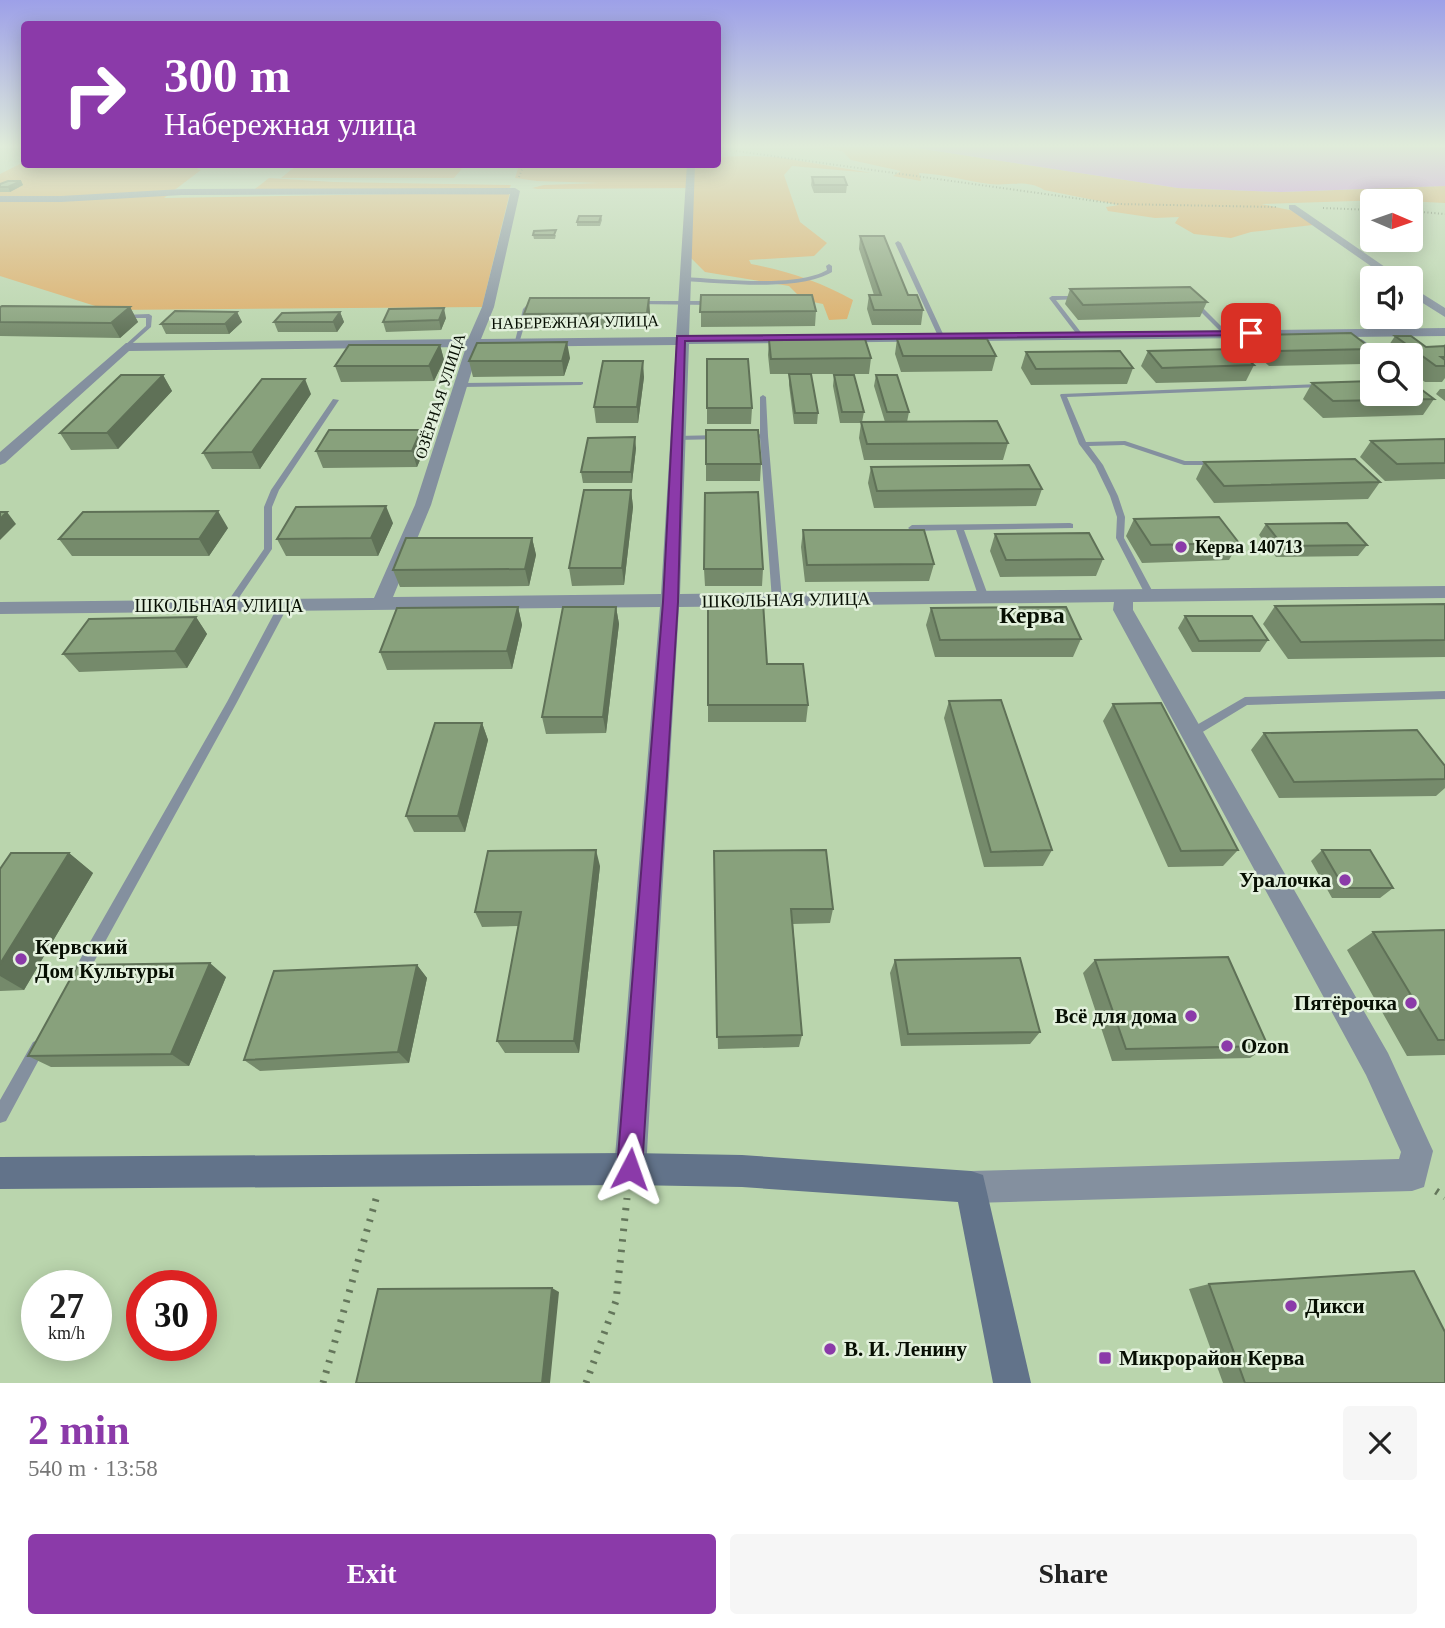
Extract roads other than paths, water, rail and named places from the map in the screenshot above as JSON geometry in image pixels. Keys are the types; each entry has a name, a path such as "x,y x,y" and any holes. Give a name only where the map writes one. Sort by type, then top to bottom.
{"street":[{"name":"ОЗЁРНАЯ УЛИЦА","path":"380,605 423,506 474,341 488,307 510,212"},
{"path":"630,1169 670,602 688,212"},
{"path":"1299,212 1378,266"},
{"path":"1423,298 1445,313"},
{"name":"НАБЕРЕЖНАЯ УЛИЦА","path":"126,347 681,338 1445,332"},
{"path":"0,460 126,347"},
{"name":"ШКОЛЬНАЯ УЛИЦА","path":"0,608 1445,593"},
{"path":"0,1173 630,1169 742,1171 971,1187 1412,1175 1417,1151 1377,1064 1124,610 1124,596"},
{"path":"971,1187 1012,1383"}],"lane":[{"path":"898,243 941,336"},
{"path":"684,279 804,282 827,276 831,271 829,266"},
{"path":"1188,296 1226,334"},
{"path":"1080,335 1052,298 1093,297"},
{"path":"629,303 721,303"},
{"path":"516,340 526,309 536,304"},
{"path":"108,316 149,316 149,326 126,347"},
{"path":"1350,332 1364,343"},
{"path":"461,385 581,383"},
{"path":"1150,596 1120,538 1121,517 1114,496 1099,465 1083,444 1063,395 1335,385"},
{"path":"764,397 764,436 777,600"},
{"path":"229,606 268,550 268,507 275,490 335,400"},
{"path":"752,436 764,436"},
{"path":"677,438 727,437"},
{"path":"1083,444 1125,443 1184,463 1225,463"},
{"path":"912,528 1070,526"},
{"path":"959,527 984,598"},
{"path":"75,982 224,716 282,606"},
{"path":"1192,733 1245,701 1445,695"},
{"path":"0,1115 47,1030"}],"place":[{"name":"Керва 140713","path":"1181,547"},
{"name":"Уралочка","path":"1345,880"},
{"name":"Кервский Дом Культуры","path":"21,959"},
{"name":"Пятёрочка","path":"1411,1003"},
{"name":"Всё для дома","path":"1191,1016"},
{"name":"Ozon","path":"1227,1046"},
{"name":"Дикси","path":"1291,1306"},
{"name":"В. И. Ленину","path":"830,1349"},
{"name":"Микрорайон Керва","path":"1105,1358"}],"district":[{"name":"Керва","path":"1032,615"}]}
